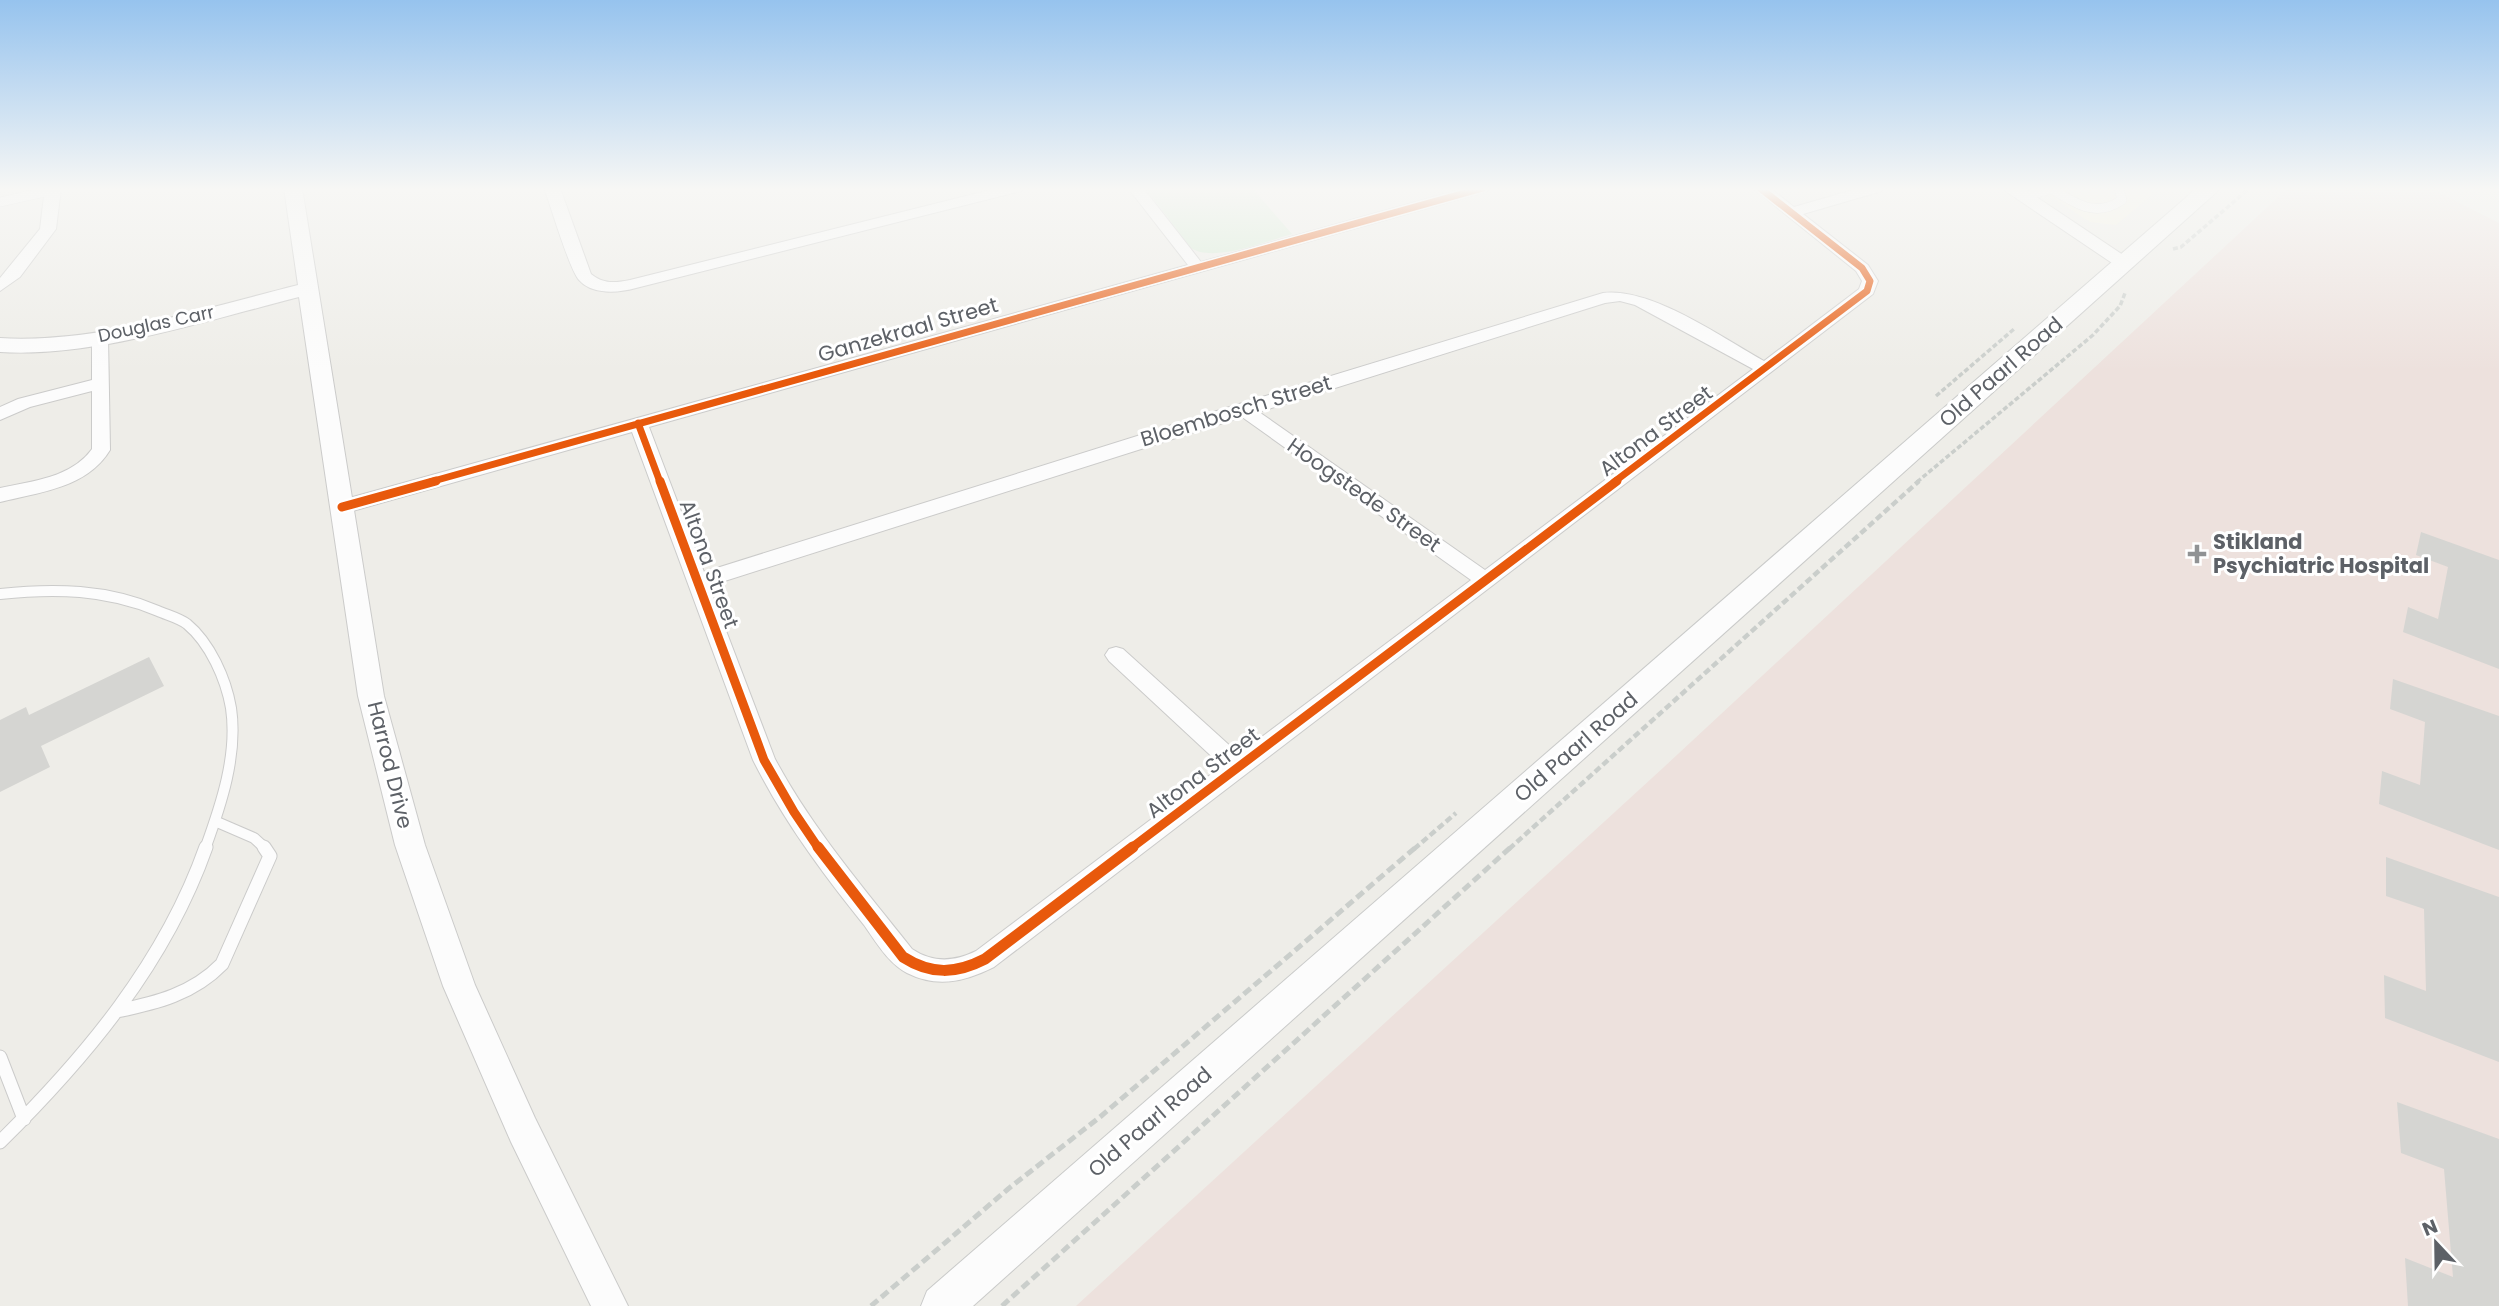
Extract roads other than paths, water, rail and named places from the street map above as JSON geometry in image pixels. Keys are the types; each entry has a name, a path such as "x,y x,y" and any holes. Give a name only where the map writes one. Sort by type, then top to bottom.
{"main road":[{"name":"Old Paarl Road","path":"942,1306 2125,278 2152,249"}],"street":[{"path":"0,286 32,249"},
{"name":"Harrod Drive","path":"303,249 372,696 410,845 459,986 523,1130 610,1306"},
{"path":"576,249 584,276 596,284 617,287 770,249"},
{"path":"1183,249 1198,268"},
{"name":"Ganzekraal Street","path":"342,507 1266,249"},
{"name":"Altona Street","path":"638,423 764,760 775,782 798,818 903,957 926,970 956,971 985,959 1867,291 1869,278 1837,249"},
{"path":"2088,249 2125,278"},
{"name":"Douglas Carr","path":"0,345 45,346 100,337 174,322 309,288"},
{"name":"Bloembosch Street","path":"697,582 1241,409 1611,297 1630,298 1650,304 1766,369"},
{"path":"0,495 72,474 94,460 101,450 100,337"},
{"path":"0,414 23,403 101,383"},
{"name":"Hoogstede Street","path":"1241,409 1486,581"},
{"path":"1116,655 1239,768"}],"lane":[{"path":"0,594 56,589 90,591 144,603 188,624 208,647 225,674 229,692 232,742 217,822 180,907 132,991 73,1070 0,1143"},
{"path":"117,1011 190,989 211,976 222,964 270,856 264,844 254,837 217,822"},
{"path":"0,1056 24,1119"}],"place":[{"name":"Stikland Psychiatric Hospital","path":"2197,554"}]}
